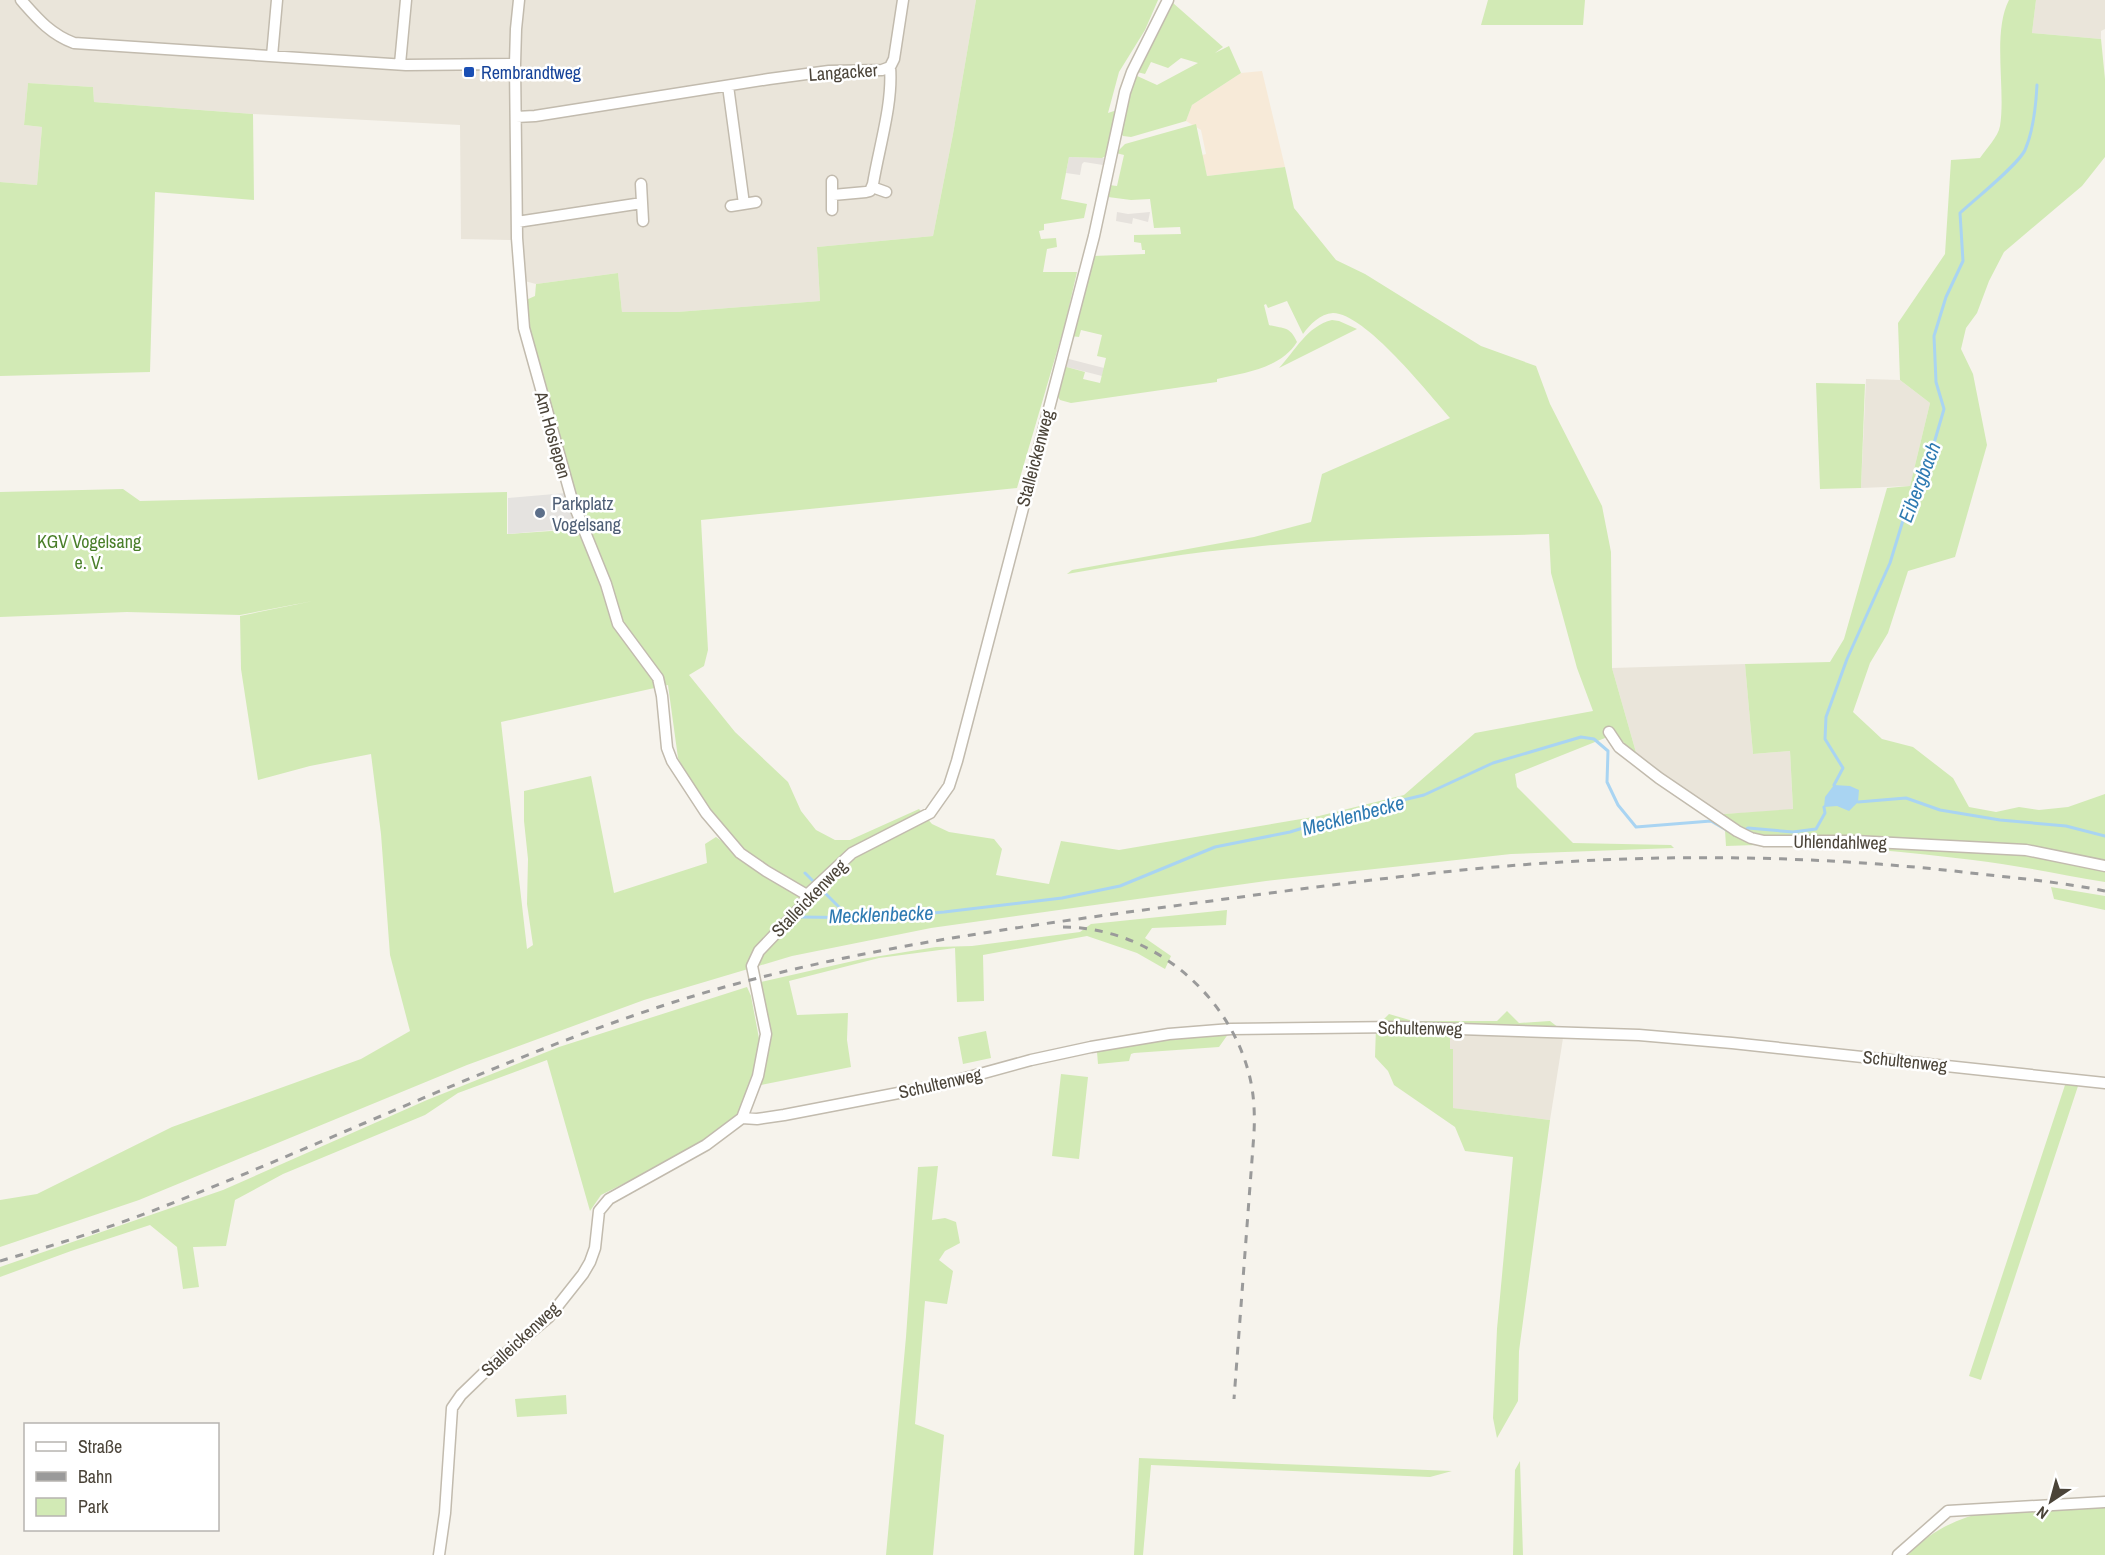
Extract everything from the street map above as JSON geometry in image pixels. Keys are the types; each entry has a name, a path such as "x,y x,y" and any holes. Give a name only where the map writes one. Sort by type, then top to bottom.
{"street":[{"path":"21,0 50,31 74,43 400,64 467,66 515,64"},
{"path":"272,56 277,0"},
{"path":"400,64 406,0"},
{"name":"Am Hosiepen","path":"519,0 515,64 517,222 524,328 572,500 606,584 618,624 658,678 667,748 672,761 706,813 740,853 766,871 815,888"},
{"name":"Langacker","path":"516,117 829,71 882,70 890,67 894,59 903,0"},
{"name":"Stalleickenweg","path":"440,1555 452,1408 461,1395 492,1365 549,1317 583,1274 595,1248 599,1211 609,1199 706,1145 742,1118 758,1076 766,1034 752,966 759,951 800,908 815,888 852,853 930,813 949,786 1094,236 1125,92 1168,0"},
{"path":"833,195 866,192 872,187 883,129 890,67"},
{"path":"728,86 744,204"},
{"path":"832,181 832,210"},
{"path":"641,184 643,220"},
{"path":"872,187 886,192"},
{"path":"731,206 756,202"},
{"path":"517,222 642,203"},
{"name":"Uhlendahlweg","path":"1609,732 1619,747 1659,778 1740,833 1751,838 1764,841 1855,841 2026,850 2105,866"},
{"name":"Schultenweg","path":"742,1118 757,1119 784,1115 940,1085 1031,1060 1091,1047 1169,1034 1231,1029 1400,1027 1639,1035 2105,1083"},
{"path":"1898,1555 1948,1511 2105,1502"}],"shaded area":[{"path":"0,0 976,0 933,236 817,247 820,301 677,312 622,312 618,273 536,284 517,279 515,244 511,240 461,239 460,125 253,114 94,102 93,87 28,83 24,125 42,127 37,185 0,182"},
{"path":"2036,0 2105,0 2105,29 2101,31 2101,39 2032,33"},
{"path":"1262,71 1285,167 1207,176 1202,155 1206,154 1201,130 1186,121 1192,105 1241,73"},
{"path":"1069,157 1104,158 1103,165 1084,162 1080,175 1066,173"},
{"path":"1117,212 1128,214 1150,212 1148,222 1133,218 1132,224 1116,221"},
{"path":"1065,358 1104,368 1102,376 1063,366"},
{"path":"1866,379 1900,380 1930,403 1910,486 1861,488"},
{"name":"Parkplatz Vogelsang","path":"566,493 577,528 508,534 508,498"},
{"path":"1745,664 1753,754 1790,751 1793,810 1724,814 1700,801 1637,756 1612,668"},
{"path":"1450,1029 1564,1032 1550,1120 1452,1108 1453,1050 1450,1049"}],"green space":[{"name":"KGV Vogelsang e. V.","path":"976,0 1158,0 1145,30 1119,72 1108,113 1117,110 1108,155 1102,158 1069,157 1061,199 1087,204 1084,218 1044,224 1044,230 1039,231 1041,239 1056,238 1057,247 1047,249 1043,272 1077,272 1065,324 1017,488 701,520 708,650 704,666 689,675 735,732 788,782 801,811 816,830 835,840 850,840 919,809 932,824 949,832 994,839 1002,849 996,875 1049,884 1061,841 1119,850 1319,816 1404,795 1475,733 1593,711 1577,668 1551,573 1549,534 1289,544 1183,555 1067,574 1072,570 1254,537 1311,522 1322,474 1450,418 1396,356 1362,326 1333,313 1316,320 1303,334 1287,301 1268,308 1266,304 1264,305 1269,325 1289,331 1297,342 1290,351 1272,364 1250,372 1217,379 1217,382 1071,403 1060,400 1057,395 1063,366 1085,372 1083,379 1100,383 1106,358 1097,356 1102,335 1081,330 1079,337 1071,336 1075,322 1078,321 1093,256 1145,254 1141,243 1134,242 1134,235 1181,234 1180,227 1154,228 1150,199 1131,200 1108,197 1109,185 1117,186 1124,155 1116,153 1125,144 1196,124 1207,176 1285,167 1294,208 1336,260 1365,274 1481,346 1536,366 1550,404 1602,506 1611,552 1612,668 1637,756 1615,734 1515,774 1517,787 1573,843 1671,845 1674,848 1511,854 1266,881 931,928 792,956 644,1000 467,1065 139,1200 0,1247 0,1200 37,1194 172,1127 361,1059 410,1031 390,955 381,834 371,754 310,766 258,780 241,669 240,616 313,601 240,615 127,612 0,617 0,492 123,489 140,501 507,492 507,534 580,529 593,567 598,567 530,335 526,300 535,296 536,284 618,273 622,312 677,312 820,301 817,247 933,236","holes":["668,685 678,758 694,788 740,846 767,869 807,893 765,872 716,837 705,844 707,863 614,893 591,776 524,791 528,859 527,904 533,945 527,949 501,722"]},
{"path":"1488,0 1585,0 1583,25 1481,25"},
{"path":"2009,0 2036,0 2032,33 2101,39 2105,79 2105,157 2082,186 2004,252 1989,281 1977,313 1966,328 1961,349 1973,374 1987,445 1955,557 1908,571 1888,633 1870,663 1853,712 1882,739 1913,747 1953,778 1969,807 1996,812 2019,807 2039,810 2068,807 2105,794 2105,882 1973,860 1912,853 1819,846 1726,846 1724,814 1793,809 1790,751 1753,754 1745,664 1830,662 1844,639 1887,488 1910,486 1930,403 1900,380 1898,323 1945,254 1951,160 1980,158 1999,130 2001,29"},
{"path":"1173,3 1223,47 1215,53 1229,46 1241,73 1192,105 1186,121 1131,137 1123,136 1120,131 1135,75 1157,85 1198,63 1181,58 1168,68 1151,62 1145,74 1137,72"},
{"path":"28,83 93,87 94,102 253,114 254,200 155,192 150,372 0,376 0,182 37,185 42,127 24,125"},
{"path":"1332,320 1357,329 1279,368 1308,333"},
{"path":"1816,383 1865,384 1861,488 1820,489"},
{"path":"2051,887 2105,896 2105,910 2054,899"},
{"path":"1227,910 1226,925 1152,928 1145,938 1171,956 1165,969 1137,953 1087,936 983,955 984,1001 957,1002 955,948 879,958 789,981 797,1015 848,1013 847,1040 851,1067 761,1085 769,1040 766,1005 761,982 862,959 936,947 972,946 1080,932 1091,924"},
{"path":"747,987 751,996 761,1049 738,1114 689,1151 601,1195 590,1211 547,1060 458,1093 425,1115 283,1174 235,1200 226,1246 193,1247 199,1287 183,1289 177,1247 150,1225 0,1277 0,1267 223,1190 427,1100 559,1047"},
{"path":"1507,1011 1519,1023 1550,1021 1564,1032 1450,1030 1450,1049 1453,1049 1453,1108 1550,1120 1519,1351 1518,1401 1497,1438 1493,1418 1497,1329 1513,1157 1465,1151 1455,1127 1394,1085 1388,1071 1375,1057 1376,1027 1389,1014 1413,1021 1497,1021"},
{"path":"1231,1030 1219,1047 1134,1053 1131,1054 1129,1061 1098,1064 1097,1052"},
{"path":"986,1031 991,1058 963,1064 958,1037"},
{"path":"1061,1074 1088,1077 1079,1159 1052,1156"},
{"path":"2080,1080 1981,1380 1969,1376 2066,1082"},
{"path":"938,1166 932,1220 945,1218 956,1222 960,1243 945,1251 939,1260 953,1271 947,1304 925,1301 915,1424 944,1435 933,1555 886,1555 906,1337 918,1167"},
{"path":"566,1395 567,1414 517,1417 515,1399"},
{"path":"1139,1458 1452,1471 1430,1477 1151,1465 1143,1555 1134,1555"},
{"path":"1520,1461 1523,1555 1513,1555 1515,1470"},
{"path":"2105,1503 2105,1555 1908,1555 1929,1537 1951,1524 1975,1515 2026,1506"}],"water":[{"path":"1834,785 1850,786 1859,790 1858,802 1849,811 1837,806 1824,807 1825,797"}],"waterway":[{"name":"Eibergbach","path":"1834,785 1843,768 1825,739 1826,717 1847,659 1890,563 1904,517 1923,481 1944,409 1936,382 1934,336 1946,297 1963,261 1960,213 2005,173 2025,150 2032,127 2037,85"},
{"name":"Mecklenbecke","path":"800,917 877,918 944,912 1062,898 1120,886 1215,847 1290,832 1361,810 1424,795 1493,763 1581,737 1594,739 1608,751 1607,782 1618,805 1636,827 1711,821 1730,832"},
{"name":"Eibergbach","path":"1858,802 1906,798 1940,810 2000,820 2066,826 2105,836"},
{"name":"Mecklenbecke","path":"1743,831 1748,828 1793,832 1816,829 1825,813 1824,807"},
{"path":"805,873 850,918"}],"railway":[{"path":"0,1261 88,1234 154,1210 545,1048 671,1003 794,969 919,944 1173,906 1367,881 1562,862 1660,858 1807,860 1905,866 2011,877 2105,891"},
{"path":"1063,927 1095,930 1125,938 1154,952 1204,991 1223,1016 1239,1044 1251,1081 1254,1126 1234,1399"}],"place":[{"name":"Rembrandtweg","path":"469,72"},
{"name":"Parkplatz Vogelsang","path":"540,513"}]}
